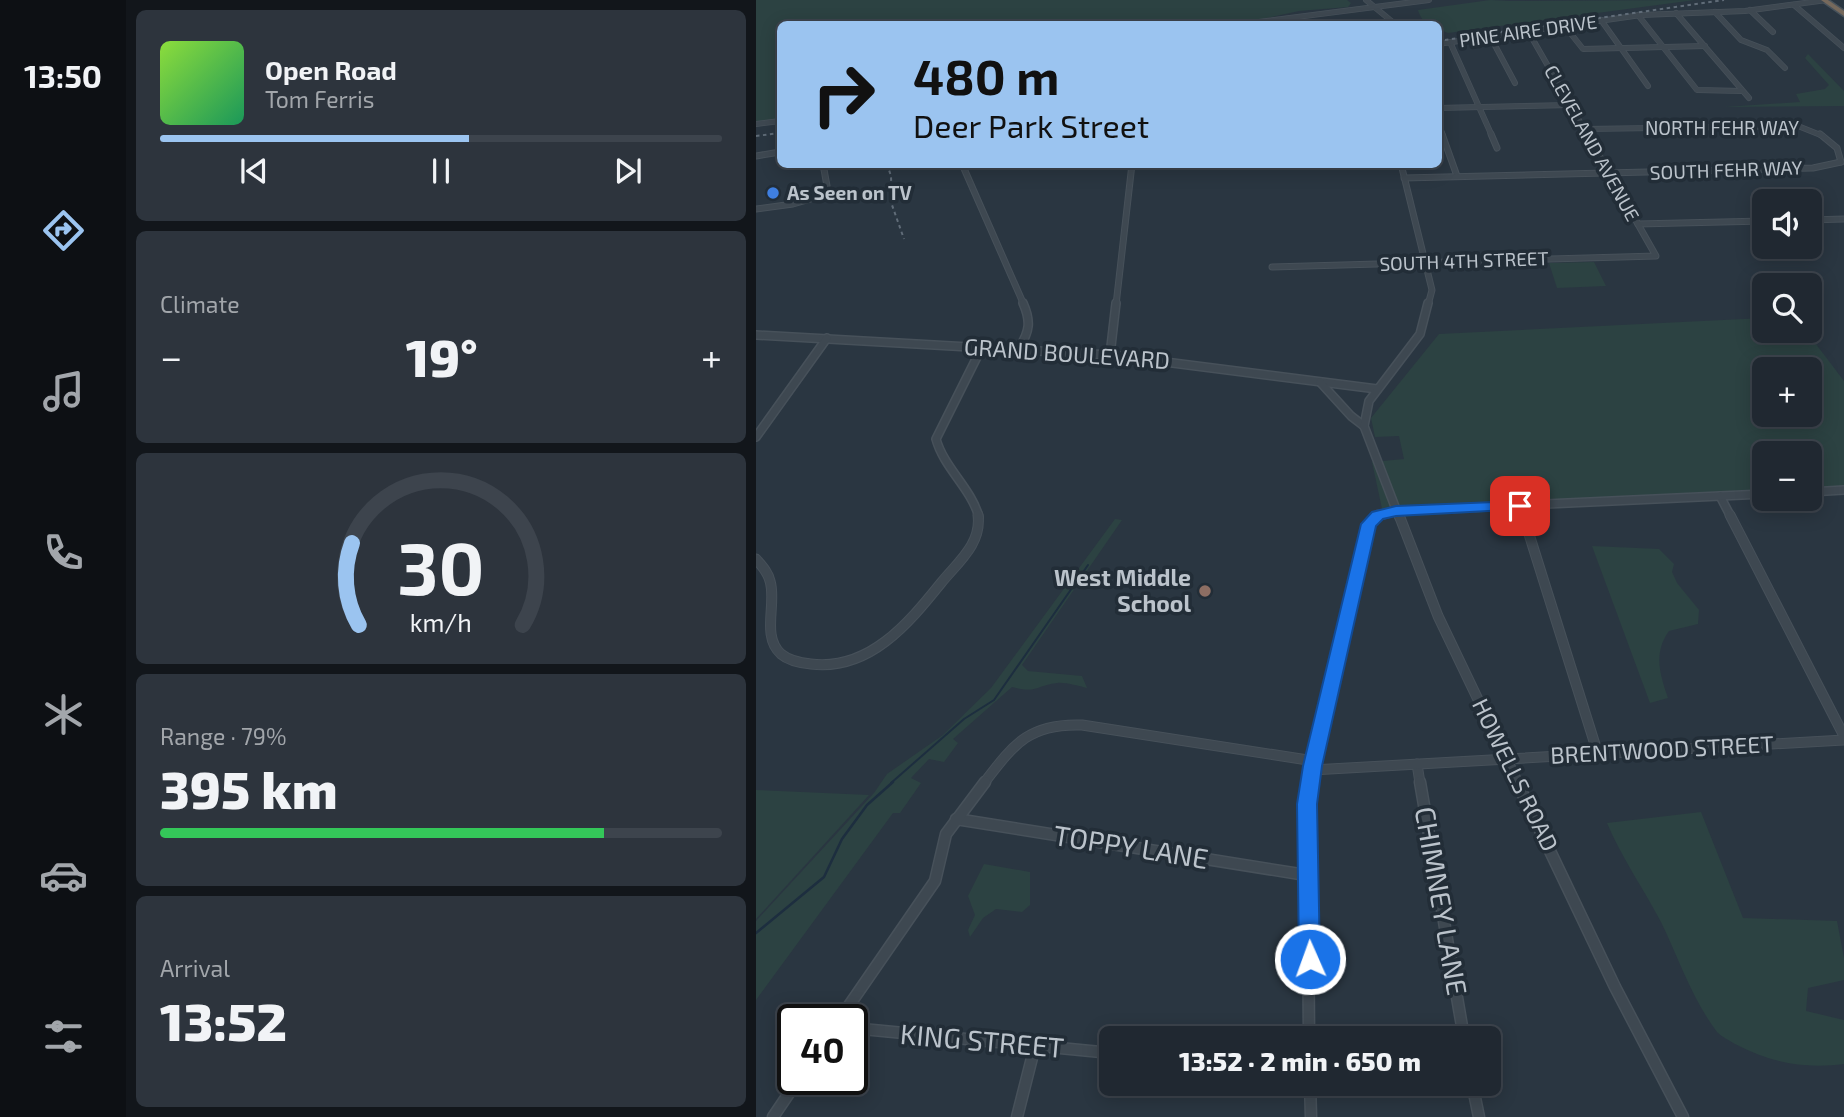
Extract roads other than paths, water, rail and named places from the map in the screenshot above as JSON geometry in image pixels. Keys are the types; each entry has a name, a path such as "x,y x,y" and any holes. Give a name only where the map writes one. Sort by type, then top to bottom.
{"highway":[{"path":"1813,2 1829,2 1844,13"}],"street":[{"path":"1359,0 1383,21"},
{"path":"1366,0 1391,21"},
{"path":"1266,21 1429,0"},
{"name":"PINE AIRE DRIVE","path":"1442,43 1638,15 1751,10 1813,2"},
{"path":"1794,5 1844,48"},
{"path":"1751,10 1773,32"},
{"path":"1715,12 1741,40 1767,50 1785,68"},
{"path":"1676,13 1749,98"},
{"path":"1638,15 1700,91 1742,91"},
{"path":"1601,20 1648,86"},
{"path":"1564,25 1583,50 1704,46"},
{"name":"CLEVELAND AVENUE","path":"1528,31 1656,256"},
{"path":"1490,36 1515,83"},
{"path":"1450,42 1496,148"},
{"path":"1442,108 1572,105"},
{"path":"756,124 777,121"},
{"name":"NORTH FEHR WAY","path":"1584,129 1798,126 1824,136 1839,151 1842,163"},
{"path":"1442,133 1457,176"},
{"path":"756,156 777,152"},
{"name":"SOUTH FEHR WAY","path":"1404,178 1825,167 1842,163"},
{"path":"756,209 810,200 823,195 827,187 824,168"},
{"path":"964,168 1030,318 1028,334 1019,348"},
{"path":"1110,355 1132,168"},
{"path":"1317,381 1334,393 1348,416 1364,426 1366,408 1377,389 1420,334 1432,290 1402,168"},
{"path":"1822,220 1844,219"},
{"path":"1638,224 1752,221"},
{"name":"SOUTH 4TH STREET","path":"1272,267 1656,256"},
{"name":"GRAND BOULEVARD","path":"756,335 1110,355 1377,389"},
{"path":"756,437 827,338"},
{"path":"756,559 765,568 772,589 766,618 766,634 771,645 790,659 824,664 859,658 880,648 898,634 976,538 979,514 939,450 936,439 982,346"},
{"name":"HOWELLS ROAD","path":"1364,426 1438,616 1615,987 1684,1117"},
{"path":"1822,491 1844,490"},
{"path":"1309,1026 1307,804 1313,766 1369,524 1378,515 1396,511 1752,495"},
{"path":"1720,496 1844,738"},
{"path":"1520,506 1598,754"},
{"name":"BRENTWOOD STREET","path":"850,1004 935,881 946,834 956,819 1002,760 1021,741 1041,728 1057,724 1082,725 1313,766 1417,764 1844,738"},
{"name":"CHIMNEY LANE","path":"1417,764 1462,1026"},
{"name":"TOPPY LANE","path":"956,819 1306,875"},
{"name":"KING STREET","path":"868,1030 1099,1052"},
{"path":"1017,1117 1035,1046"},
{"path":"773,1117 788,1095"},
{"path":"1310,1096 1311,1117"},
{"path":"1475,1096 1479,1117"}],"waterway":[{"path":"891,783 964,719 994,700 1088,565"},
{"path":"756,933 824,877 842,839 867,805 893,782"}],"railway":[{"path":"1442,40 1724,0"},
{"path":"756,136 777,133"},
{"path":"888,168 892,205 904,239"}],"place":[{"name":"As Seen on TV","path":"773,193"},
{"name":"West Middle School","path":"1205,591"}]}
